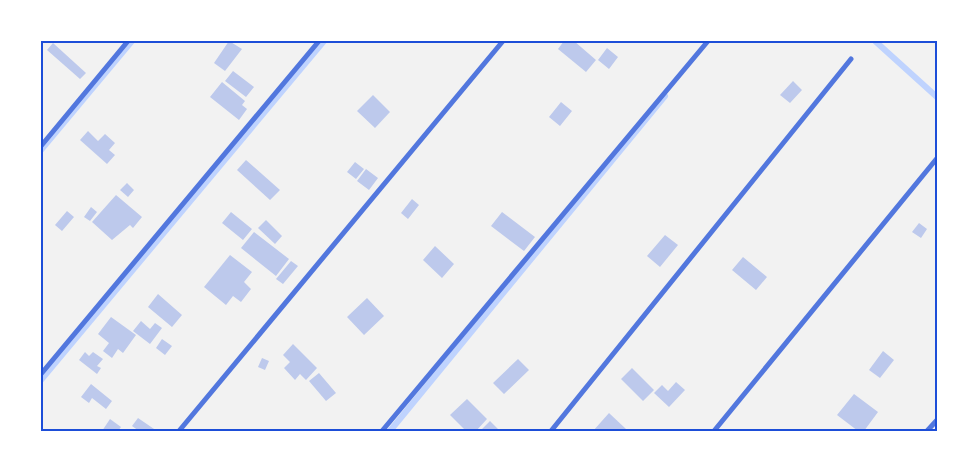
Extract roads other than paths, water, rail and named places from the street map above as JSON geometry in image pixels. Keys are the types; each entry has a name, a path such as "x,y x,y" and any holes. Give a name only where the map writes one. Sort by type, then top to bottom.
{"street":[{"path":"41,146 128,41"},
{"path":"41,374 319,41"},
{"path":"179,431 503,41"},
{"path":"382,431 708,41"},
{"path":"551,431 851,60"},
{"path":"714,431 938,158"},
{"path":"927,431 938,419"}],"waterway":[{"path":"41,150 132,41"},
{"path":"41,380 324,41"},
{"path":"875,41 938,98"},
{"path":"390,431 665,96"}]}
